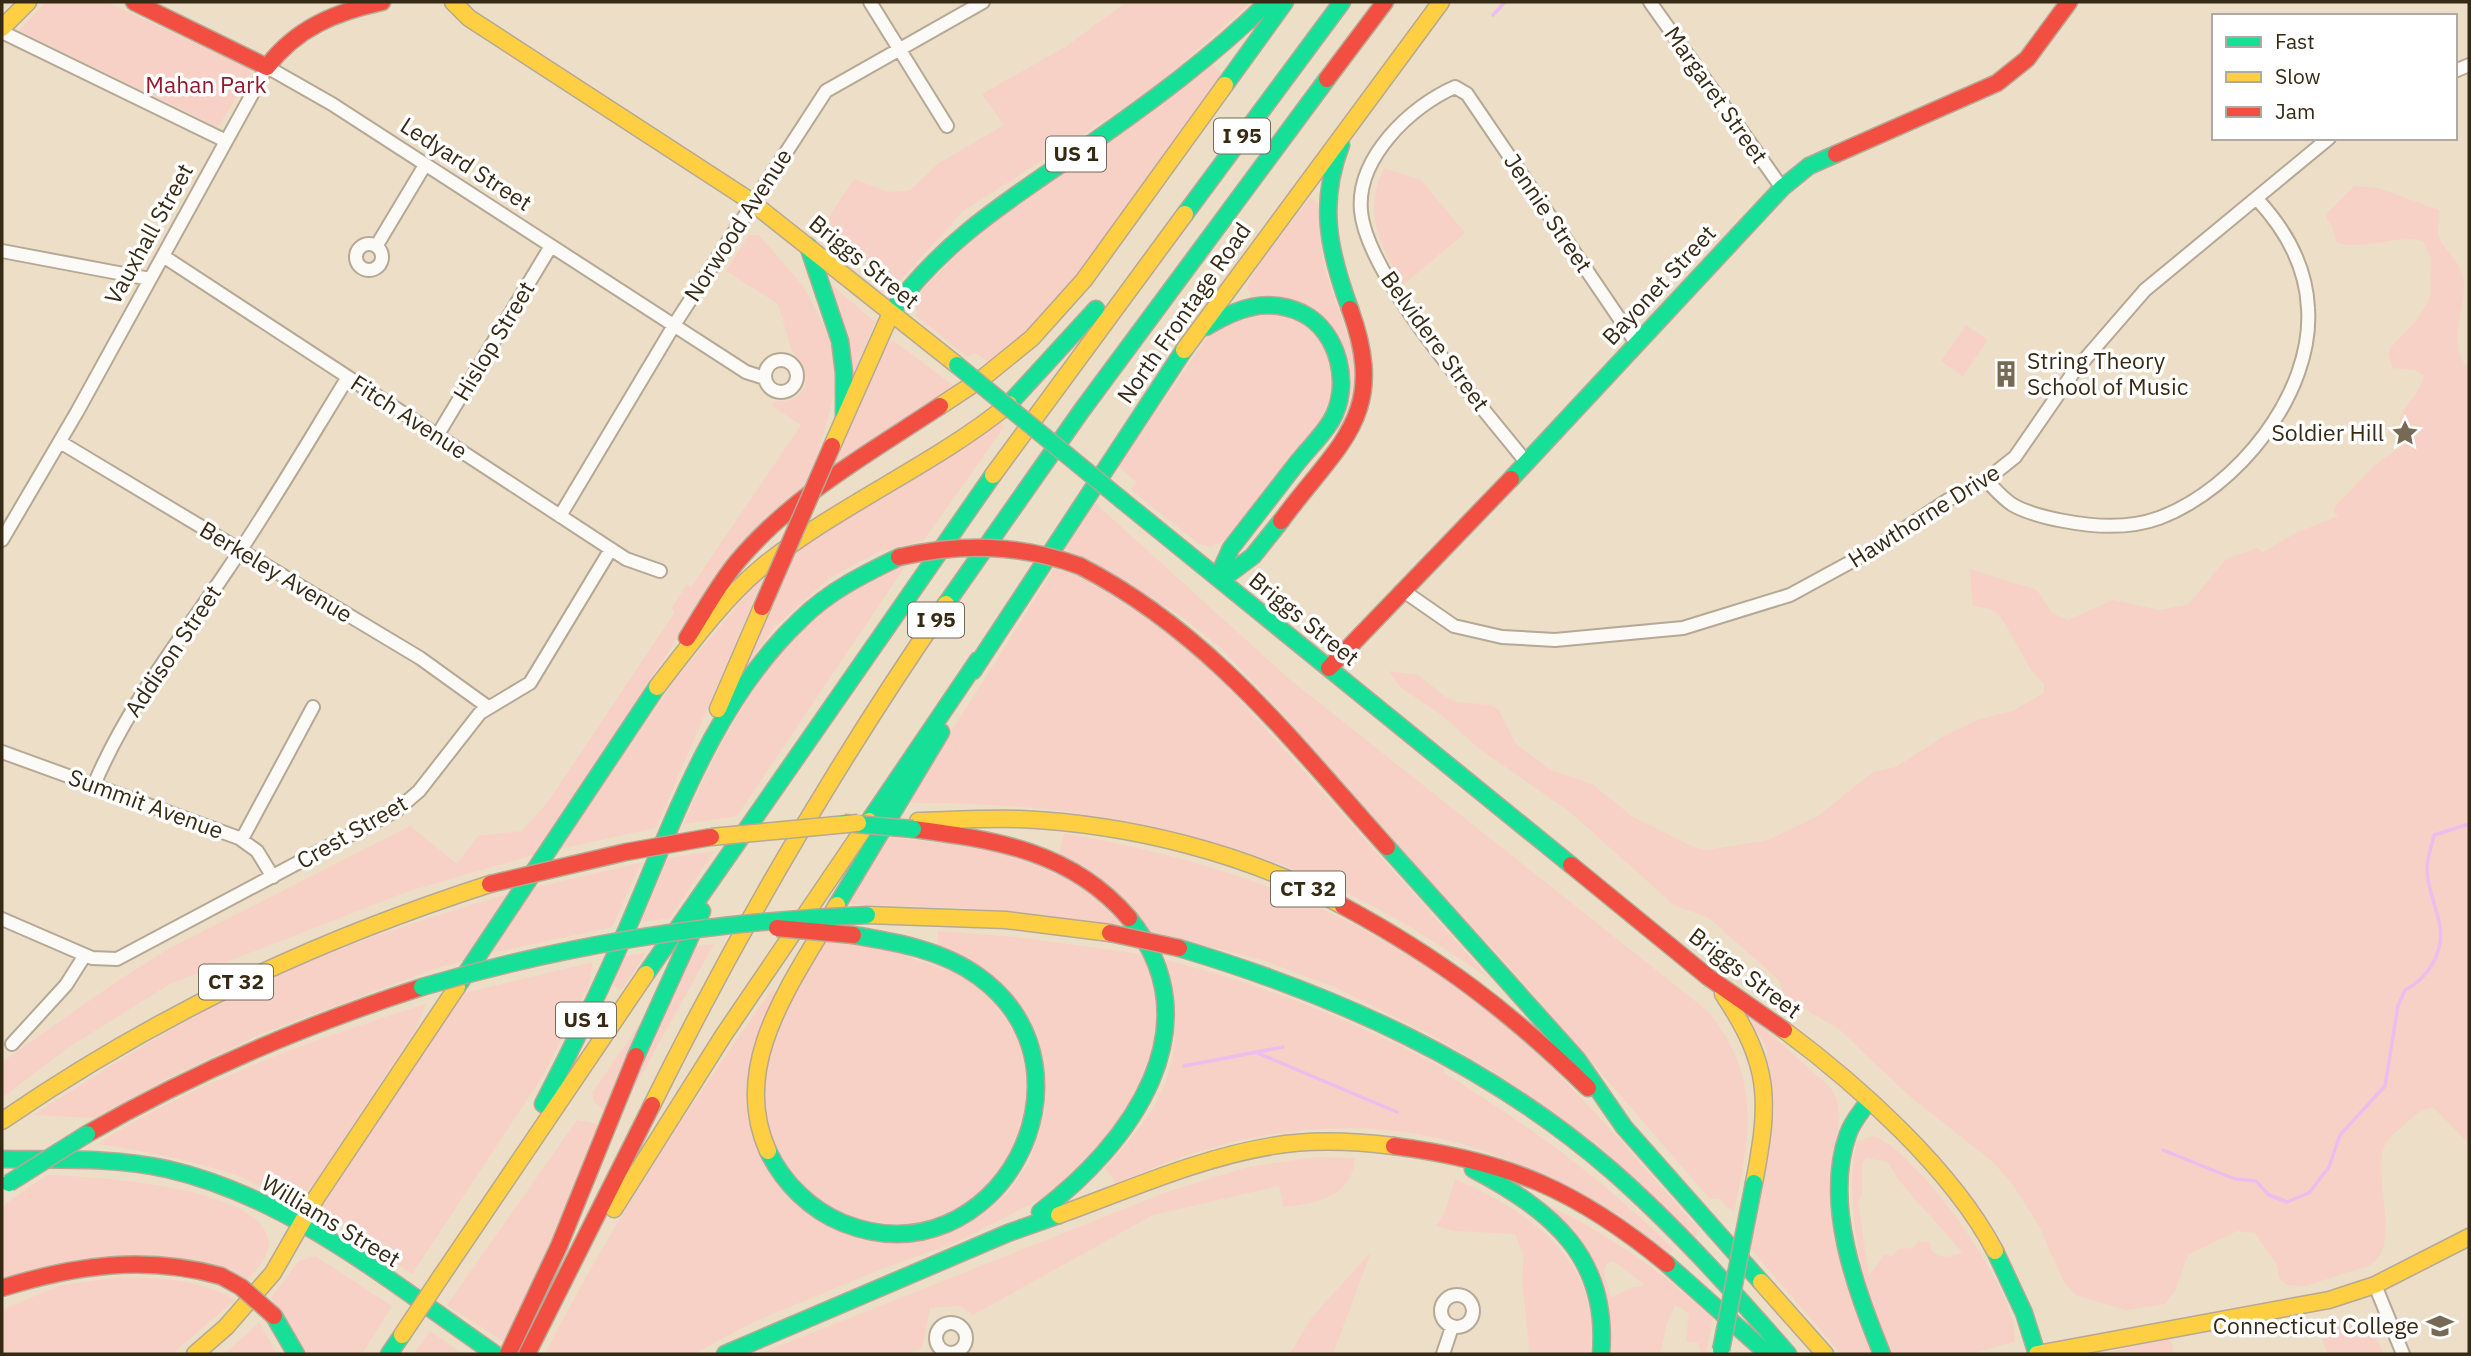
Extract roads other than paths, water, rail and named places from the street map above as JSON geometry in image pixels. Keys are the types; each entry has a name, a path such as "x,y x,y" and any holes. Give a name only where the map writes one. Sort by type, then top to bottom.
{"main road":[{"path":"2,30 28,2"},
{"name":"Ledyard Street","path":"134,2 267,67"},
{"name":"Vauxhall Street","path":"267,67 284,46 304,31 350,10 382,2"},
{"name":"Briggs Street","path":"453,2 468,18 753,203 957,365 1715,982 1783,1029 1868,1102 1943,1173 1978,1219 2017,1294 2037,1354"},
{"name":"US 1","path":"462,1246 527,1135 586,1021 689,784 712,722 891,313 915,279 958,235 1186,75 1230,40 1268,2"},
{"path":"195,1354 247,1304 273,1273 323,1186 657,687 720,586 777,520 824,482 984,377 1054,316 1084,281 1285,2"},
{"name":"I 95","path":"389,1354 720,866 978,495 1342,2"},
{"name":"I 95","path":"527,1354 529,1332 562,1285 679,1049 769,882 817,803 1044,463 1385,2"},
{"name":"North Frontage Road","path":"978,660 1187,345 1441,2"},
{"name":"Bayonet Street","path":"1329,668 1405,592 1782,188 1809,166 1997,83 2027,59 2069,2"},
{"path":"1187,345 1208,326 1236,308 1251,304 1278,304 1296,310 1316,322 1332,343 1341,367 1340,397 1332,419 1231,548 1221,570 1221,580 1237,571 1256,551 1339,447 1362,406 1365,356 1330,250 1326,210 1333,167 1351,122"},
{"path":"808,246 816,279 839,339 845,380 844,418"},
{"path":"657,687 699,633 761,568 800,539 950,449 995,416 1055,359 1093,313 1142,271"},
{"path":"689,784 743,690 795,623 837,588 899,557 937,548 980,545 1035,551 1080,566 1127,592 1177,625 1238,681 1577,1059 1624,1127"},
{"path":"562,1285 584,1262 636,1170 723,1036 978,660"},
{"path":"710,927 853,935 934,954 977,975 1008,1004 1031,1049 1037,1078 1038,1105 1021,1159 1008,1179 986,1201 955,1221 931,1229 887,1234 862,1230 835,1220 809,1204 787,1182 764,1144 755,1101 755,1077 772,1021 842,897 948,720 978,660"},
{"name":"CT 32","path":"2,1121 97,1058 216,992 361,929 490,884 664,845 844,823 915,825 1034,820 1121,831 1212,854 1300,885 1399,935 1470,983 1534,1034 1624,1127 1825,1354"},
{"path":"915,825 1006,846 1051,860 1083,876 1115,902 1140,932 1154,958 1162,984 1162,1044 1151,1086 1137,1114 1097,1167 1074,1190 1008,1233"},
{"path":"509,1354 529,1332 559,1246 621,1090 686,952 720,866"},
{"path":"6,1186 87,1134 162,1091 236,1055 345,1012 422,987 559,952 710,927 791,917 866,915 993,919 1110,933 1179,948 1281,979 1356,1010 1437,1050 1510,1095 1579,1144 1641,1197 1704,1260 1788,1354"},
{"path":"1715,982 1744,1023 1762,1066 1767,1105 1721,1352"},
{"path":"1868,1102 1851,1128 1844,1146 1843,1198 1855,1286 1882,1354"},
{"path":"725,1354 1008,1233 1192,1167 1247,1151 1325,1141 1411,1146 1504,1167 1542,1182 1587,1206 1661,1258 1768,1354"},
{"path":"1411,1146 1464,1165 1503,1184 1540,1210 1568,1238 1587,1265 1595,1283 1604,1332 1601,1354"},
{"name":"Williams Street","path":"2,1159 122,1163 166,1169 231,1189 301,1225 495,1354"},
{"path":"2037,1354 2329,1300 2375,1285 2469,1237"},
{"path":"2,1288 92,1265 140,1261 192,1268 221,1276 249,1292 274,1316 296,1354"},
{"path":"2,1299 37,1278"}],"street":[{"path":"870,2 947,126"},
{"name":"Norwood Avenue","path":"560,516 674,325 826,91 983,2"},
{"name":"Margaret Street","path":"1650,2 1782,188"},
{"path":"2,30 226,141"},
{"name":"Vauxhall Street","path":"2,540 60,442 267,67"},
{"name":"Ledyard Street","path":"267,67 313,92 746,372 765,378"},
{"name":"Belvidere Street","path":"1455,87 1431,98 1400,123 1377,155 1362,186 1361,211 1371,250 1419,326 1526,462"},
{"name":"Jennie Street","path":"1455,87 1467,94 1636,342"},
{"name":"Hawthorne Drive","path":"1405,592 1454,626 1514,638 1598,638 1684,628 1790,595 1835,573 1948,500 1986,480 2015,457 2073,373 2103,335 2145,290 2327,140"},
{"path":"377,245 425,164"},
{"path":"1986,480 2013,505 2053,519 2090,526 2123,525 2159,518 2194,499 2251,453 2276,419 2294,384 2305,342 2309,309 2303,275 2290,243 2257,199"},
{"name":"Hislop Street","path":"437,436 551,246"},
{"path":"2,251 150,279"},
{"name":"Fitch Avenue","path":"163,256 611,549 637,565 660,571"},
{"name":"Addison Street","path":"94,785 116,736 143,690 240,551 348,377"},
{"name":"Berkeley Avenue","path":"60,442 420,658 488,707"},
{"name":"Crest Street","path":"85,955 100,959 117,958 273,877 409,801 488,707 519,693 530,684 611,549"},
{"path":"242,839 313,707"},
{"name":"Summit Avenue","path":"2,752 242,839 264,859 273,877"},
{"path":"2,919 85,955 66,985 12,1044"},
{"path":"2375,1285 2403,1354"},
{"path":"1443,1354 1452,1327"}],"waterway":[{"path":"1493,15 1505,2"},
{"path":"2163,1150 2235,1179 2256,1181 2269,1195 2287,1202 2309,1193 2329,1167 2340,1135 2385,1086 2398,1006 2405,990 2427,972 2436,955 2441,937 2440,927 2427,868 2434,835 2469,824"},
{"path":"1184,1066 1283,1047"},
{"path":"1255,1052 1397,1112"}],"place":[{"name":"String Theory School of Music","path":"2006,374"},
{"name":"Soldier Hill","path":"2405,433"},
{"name":"Connecticut College","path":"2440,1326"}],"park label":[{"name":"Mahan Park","path":"206,85"}]}
